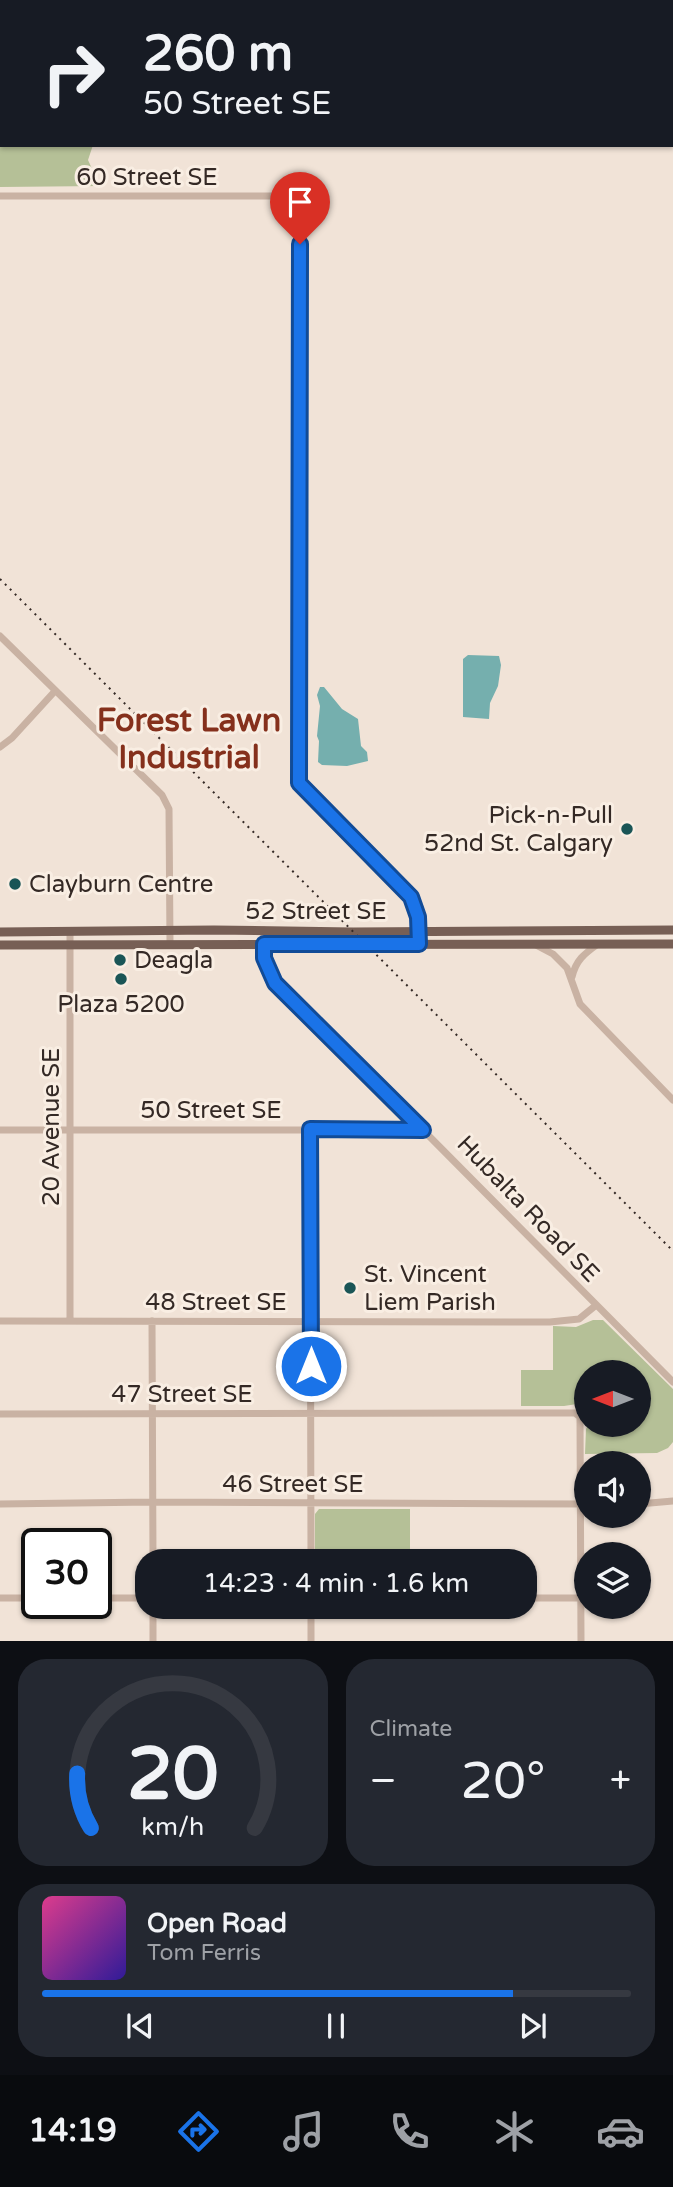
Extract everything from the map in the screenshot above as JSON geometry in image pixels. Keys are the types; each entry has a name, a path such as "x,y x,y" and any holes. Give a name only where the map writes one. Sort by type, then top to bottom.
{"main road":[{"name":"52 Street SE","path":"0,932 673,930"},
{"name":"52 Street SE","path":"0,945 673,944"}],"street":[{"name":"60 Street SE","path":"0,197 293,198 300,219 299,783 411,897 419,930"},
{"path":"0,636 162,795 169,809 170,944"},
{"path":"0,747 54,691"},
{"name":"Hubalta Road SE","path":"264,930 264,958 275,983 673,1382"},
{"path":"419,930 419,944"},
{"name":"20 Avenue SE","path":"70,932 70,1321"},
{"path":"534,944 553,954 567,968 580,1004 673,1100"},
{"path":"572,978 576,962 598,944"},
{"path":"310,1129 311,1549"},
{"name":"50 Street SE","path":"0,1130 423,1130"},
{"name":"48 Street SE","path":"0,1321 567,1321 579,1319 595,1306"},
{"path":"152,1321 153,1549"},
{"name":"47 Street SE","path":"0,1414 575,1413 580,1417 581,1451"},
{"path":"651,1503 673,1501"},
{"name":"46 Street SE","path":"0,1504 574,1504"},
{"path":"0,1598 21,1598"},
{"path":"112,1598 135,1598"},
{"path":"537,1598 574,1598"},
{"path":"153,1619 153,1641"},
{"path":"311,1619 311,1641"},
{"path":"580,1619 581,1641"}],"green space":[{"path":"0,147 92,147 88,160 100,186 0,187"},
{"path":"593,1320 603,1320 644,1360 574,1360 574,1404 521,1406 521,1370 553,1370 553,1326 576,1327"},
{"path":"651,1367 673,1389 673,1442 668,1448 657,1453 585,1451 586,1437 651,1437"},
{"path":"319,1509 410,1509 410,1549 315,1549 315,1514"}],"water":[{"path":"468,655 499,656 501,665 498,686 490,703 489,719 463,717 463,659"},
{"path":"320,687 324,687 342,709 358,719 361,746 367,752 368,761 347,766 322,765 318,762 320,706 317,695"}],"railway":[{"path":"0,579 673,1251"}],"place":[{"name":"Pick-n-Pull 52nd St. Calgary","path":"627,829"},
{"name":"Clayburn Centre","path":"15,884"},
{"name":"Deagla","path":"120,960"},
{"name":"Plaza 5200","path":"121,979"},
{"name":"St. Vincent Liem Parish","path":"350,1288"}],"district":[{"name":"Forest Lawn Industrial","path":"189,740"}],"route":[{"path":"300,244 299,783 411,897 418,917 419,944 264,944 264,958 275,983 423,1130 310,1129 311,1366"}]}
